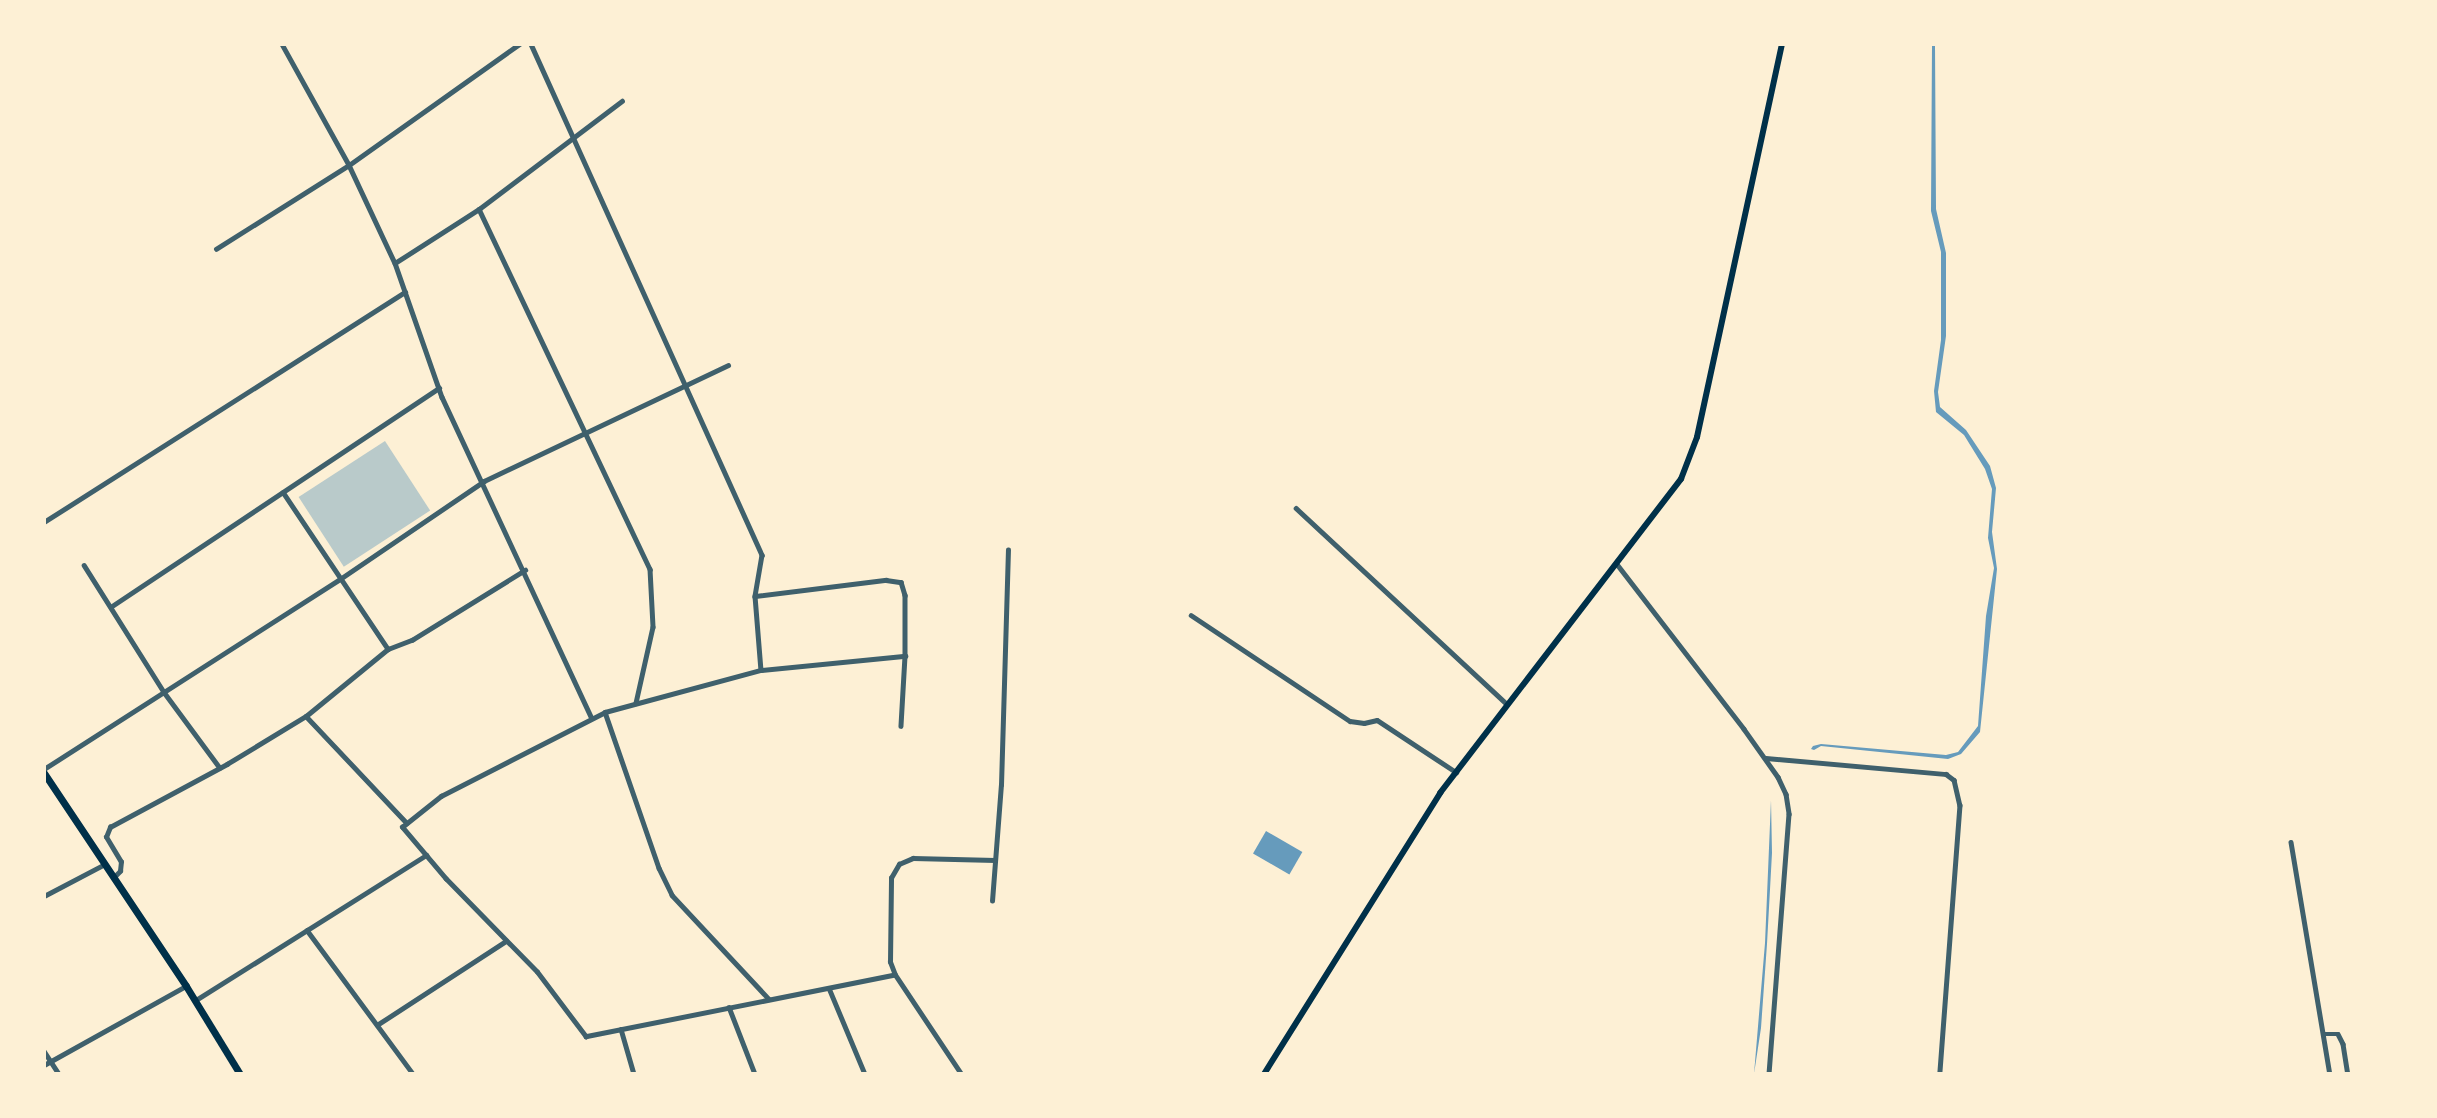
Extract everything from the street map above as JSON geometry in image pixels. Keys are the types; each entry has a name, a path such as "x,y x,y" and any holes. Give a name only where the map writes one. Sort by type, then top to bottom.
{"highway":[{"path":"44,774 196,1000 240,1074"}],"main road":[{"path":"1264,1074 1387,874 1456,772 1681,479 1697,437 1782,44"}],"street":[{"path":"282,44 349,165 395,263 439,388 592,718"},
{"path":"216,248 349,165 519,44"},
{"path":"531,44 762,555 755,596 761,670"},
{"path":"395,263 480,209 622,102"},
{"path":"480,209 650,569 653,626 636,704"},
{"path":"44,522 405,292"},
{"path":"44,774 484,481 586,435 728,365"},
{"path":"112,606 439,388"},
{"path":"283,492 388,649"},
{"path":"1297,508 1507,704"},
{"path":"992,901 1001,785 1009,550"},
{"path":"1617,564 1765,758 1786,794 1789,814 1769,1074"},
{"path":"84,565 164,692 220,768"},
{"path":"112,878 120,871 121,862 106,837 110,827 220,768 306,716 388,649 412,640 524,570"},
{"path":"755,596 886,580 901,582 905,596 901,726"},
{"path":"1191,615 1350,721 1364,723 1377,720 1456,772"},
{"path":"895,975 586,1037 537,972 402,827 441,796 605,712 761,670 905,656"},
{"path":"605,712 659,869 672,895 769,999"},
{"path":"306,716 407,823"},
{"path":"1765,758 1946,774 1954,780 1960,805 1940,1074"},
{"path":"2291,842 2330,1074"},
{"path":"196,1000 426,855"},
{"path":"961,1074 895,975 890,961 891,878 899,864 913,858 995,860"},
{"path":"44,895 103,865"},
{"path":"307,930 412,1074"},
{"path":"377,1025 506,941"},
{"path":"44,1065 186,986"},
{"path":"828,988 865,1074"},
{"path":"729,1007 755,1074"},
{"path":"621,1029 634,1074"},
{"path":"2325,1034 2338,1034 2343,1044 2348,1074"},
{"path":"44,1051 59,1074"}],"shaded area":[{"path":"385,441 430,511 344,567 299,497"}],"water":[{"path":"1932,44 1935,44 1936,209 1946,253 1946,336 1938,392 1940,407 1966,430 1990,466 1996,488 1992,532 1997,569 1980,732 1961,754 1948,759 1821,746 1814,750 1811,749 1813,746 1821,744 1946,755 1958,752 1978,726 1986,616 1994,568 1988,538 1992,489 1985,469 1964,435 1936,412 1934,391 1941,340 1941,252 1931,211"},
{"path":"1771,800 1772,853 1767,944 1761,1028 1754,1074 1765,943"},
{"path":"1266,831 1302,852 1289,875 1253,854"}]}
